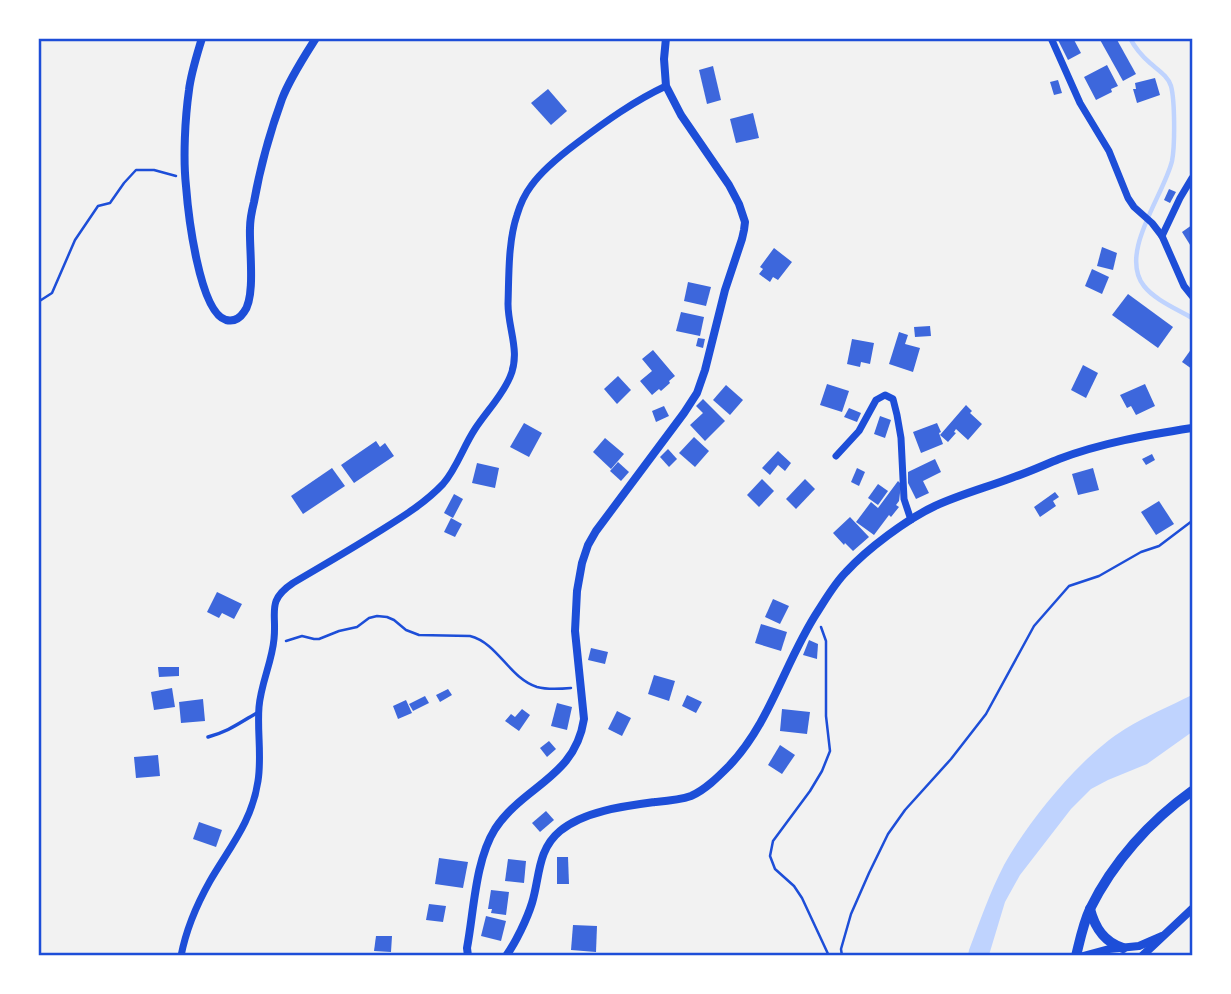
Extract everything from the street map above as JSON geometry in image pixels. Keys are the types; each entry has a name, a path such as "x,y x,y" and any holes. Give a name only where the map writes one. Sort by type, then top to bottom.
{"main road":[{"path":"1076,956 1090,909 1124,855 1156,821 1192,791"},
{"path":"1090,909 1100,932 1112,944 1123,948"}],"street":[{"path":"202,38 189,89 186,179 204,292 212,308 226,320 237,319 247,309 251,261 250,228 264,158 283,97 316,38"},
{"path":"468,956 477,884 493,832 513,807 556,772 572,753 582,732 584,719 575,631 577,591 588,545 697,393 725,290 743,239 745,222 740,204 681,115 666,86 666,38"},
{"path":"1051,38 1080,103 1109,151 1128,198 1162,236 1184,286 1192,296"},
{"path":"181,956 200,900 236,840 258,785 259,712 275,638 275,603 278,596 283,589 408,514 427,500 444,482 510,377 514,364 516,349 508,318 511,240 525,195 532,184 564,153 608,119 642,97 666,86"},
{"path":"1162,236 1192,178"},
{"path":"836,456 859,431 876,400 882,396 891,397 895,402 901,438 904,499 911,520"},
{"path":"506,956 531,905 542,853 550,841 561,830 579,820 607,810 692,795 706,787 728,767 762,721 812,621 845,572 857,561 911,520 957,497 1060,458 1113,443 1192,428"},
{"path":"1142,956 1192,909"},
{"path":"1083,956 1139,946 1162,936"}],"lane":[{"path":"208,737 224,733 259,712"}],"path":[{"path":"38,302 52,293 75,240 98,206 110,203 136,170 154,170 186,179"},
{"path":"842,956 841,949 852,914 888,834 986,714 1034,626 1069,586 1099,576 1141,552 1159,546 1192,521"},
{"path":"273,647 288,639 302,636 319,639 357,627 374,616 380,616 394,620 406,630 419,635 476,638 534,686 548,689 581,687"},
{"path":"812,621 822,628 826,641 826,716 830,751 822,771 773,841 770,856 775,869 794,886 802,898 828,956"}],"water":[{"path":"1192,695 1192,732 1147,764 1091,789 1071,809 1020,875 1005,902 989,955 968,955 1004,865 1057,790 1091,755 1125,729"}],"building":[{"path":"1057,38 1073,38 1081,53 1068,60"},
{"path":"1099,38 1116,38 1136,74 1123,81"},
{"path":"1107,65 1118,86 1096,100 1084,77"},
{"path":"713,66 721,100 707,104 699,70"},
{"path":"1155,78 1160,95 1137,103 1133,89 1136,89 1135,83"},
{"path":"1058,80 1062,93 1054,95 1050,82"},
{"path":"548,89 567,111 551,125 531,103"},
{"path":"753,113 759,138 736,143 730,119"},
{"path":"1169,189 1176,192 1170,203 1164,200"},
{"path":"1192,225 1192,248 1182,232"},
{"path":"1102,247 1117,253 1113,270 1097,266"},
{"path":"774,248 792,262 778,280 773,277 770,282 759,274 763,269 760,267"},
{"path":"1092,269 1109,277 1102,294 1085,286"},
{"path":"688,282 711,287 706,306 684,301"},
{"path":"1128,294 1173,327 1158,348 1112,315"},
{"path":"681,312 704,317 700,336 676,331"},
{"path":"930,326 931,336 915,337 914,327"},
{"path":"899,332 908,335 905,344 920,348 913,372 889,364"},
{"path":"698,338 705,339 703,348 696,346"},
{"path":"852,339 874,343 870,364 861,362 860,367 847,364"},
{"path":"1192,348 1192,369 1182,362"},
{"path":"653,350 675,376 661,391 659,389 652,395 640,381 652,371 642,359"},
{"path":"1083,365 1098,373 1086,398 1071,390"},
{"path":"618,376 631,390 617,404 604,389"},
{"path":"827,384 849,391 842,412 820,405"},
{"path":"1145,384 1155,406 1136,415 1131,406 1127,408 1120,395"},
{"path":"726,385 743,400 730,415 713,400"},
{"path":"703,399 725,421 705,441 690,425 703,413 696,406"},
{"path":"966,405 982,424 968,440 956,429 948,442 940,435"},
{"path":"664,406 669,416 656,422 652,411"},
{"path":"849,408 861,413 857,422 844,417"},
{"path":"880,416 891,420 885,438 874,434"},
{"path":"524,423 542,433 529,457 510,447"},
{"path":"937,423 943,444 921,453 913,432"},
{"path":"694,437 709,451 695,467 679,453"},
{"path":"605,438 624,454 611,469 593,452"},
{"path":"376,441 380,447 385,443 394,456 354,483 341,465"},
{"path":"668,449 677,459 669,467 660,457"},
{"path":"778,451 791,463 785,471 778,465 770,475 762,468"},
{"path":"1152,454 1155,460 1146,465 1142,459"},
{"path":"935,459 941,472 923,481 929,493 916,499 908,483 908,472"},
{"path":"618,462 629,472 621,481 610,471"},
{"path":"477,463 499,468 495,488 472,483"},
{"path":"332,468 345,486 303,514 291,496"},
{"path":"857,468 865,472 859,486 851,482"},
{"path":"1093,468 1099,490 1078,495 1072,474"},
{"path":"762,479 774,491 759,507 747,495"},
{"path":"805,479 815,489 796,509 786,499"},
{"path":"898,481 900,493 896,505 899,507 891,517 889,515 874,535 856,522 871,502 878,508"},
{"path":"878,484 888,491 878,505 868,498"},
{"path":"1055,492 1059,497 1053,501 1056,506 1040,517 1034,507"},
{"path":"454,494 463,499 453,518 444,513"},
{"path":"1159,501 1174,524 1156,535 1141,512"},
{"path":"850,517 869,537 853,551 833,533"},
{"path":"451,518 462,524 455,537 444,532"},
{"path":"217,592 242,604 234,619 222,613 219,618 207,612"},
{"path":"773,599 789,606 780,624 765,617"},
{"path":"761,624 787,632 781,651 755,643"},
{"path":"809,640 818,644 817,659 803,655"},
{"path":"591,648 608,652 605,664 588,660"},
{"path":"158,667 179,667 179,676 159,677"},
{"path":"654,675 675,681 669,701 648,694"},
{"path":"172,688 175,707 154,710 151,692"},
{"path":"448,689 452,695 440,702 436,695"},
{"path":"687,695 702,702 696,713 682,706"},
{"path":"425,696 429,703 413,711 409,704"},
{"path":"203,699 205,721 181,723 179,702"},
{"path":"406,700 412,713 398,719 393,706"},
{"path":"557,703 572,707 567,730 551,726"},
{"path":"522,709 530,715 519,731 505,721 511,714 515,717"},
{"path":"782,709 810,712 807,734 780,731"},
{"path":"617,711 631,718 622,736 608,729"},
{"path":"549,741 556,749 547,757 540,748"},
{"path":"780,745 795,755 782,774 768,765"},
{"path":"158,755 160,776 136,778 134,757"},
{"path":"546,811 554,820 540,832 532,823"},
{"path":"199,822 222,830 216,847 193,839"},
{"path":"557,857 568,857 569,884 557,884"},
{"path":"439,858 468,862 463,888 435,884"},
{"path":"508,859 526,861 524,883 505,881"},
{"path":"491,890 509,892 506,915 491,913 492,909 488,909"},
{"path":"429,904 446,906 443,922 426,920"},
{"path":"486,916 506,921 501,941 481,936"},
{"path":"573,925 597,926 596,952 571,950"},
{"path":"376,936 392,936 391,952 374,951"}],"waterway":[{"path":"1130,38 1141,55 1170,82 1174,112 1172,161 1139,241 1137,273 1154,296 1192,318"}]}
